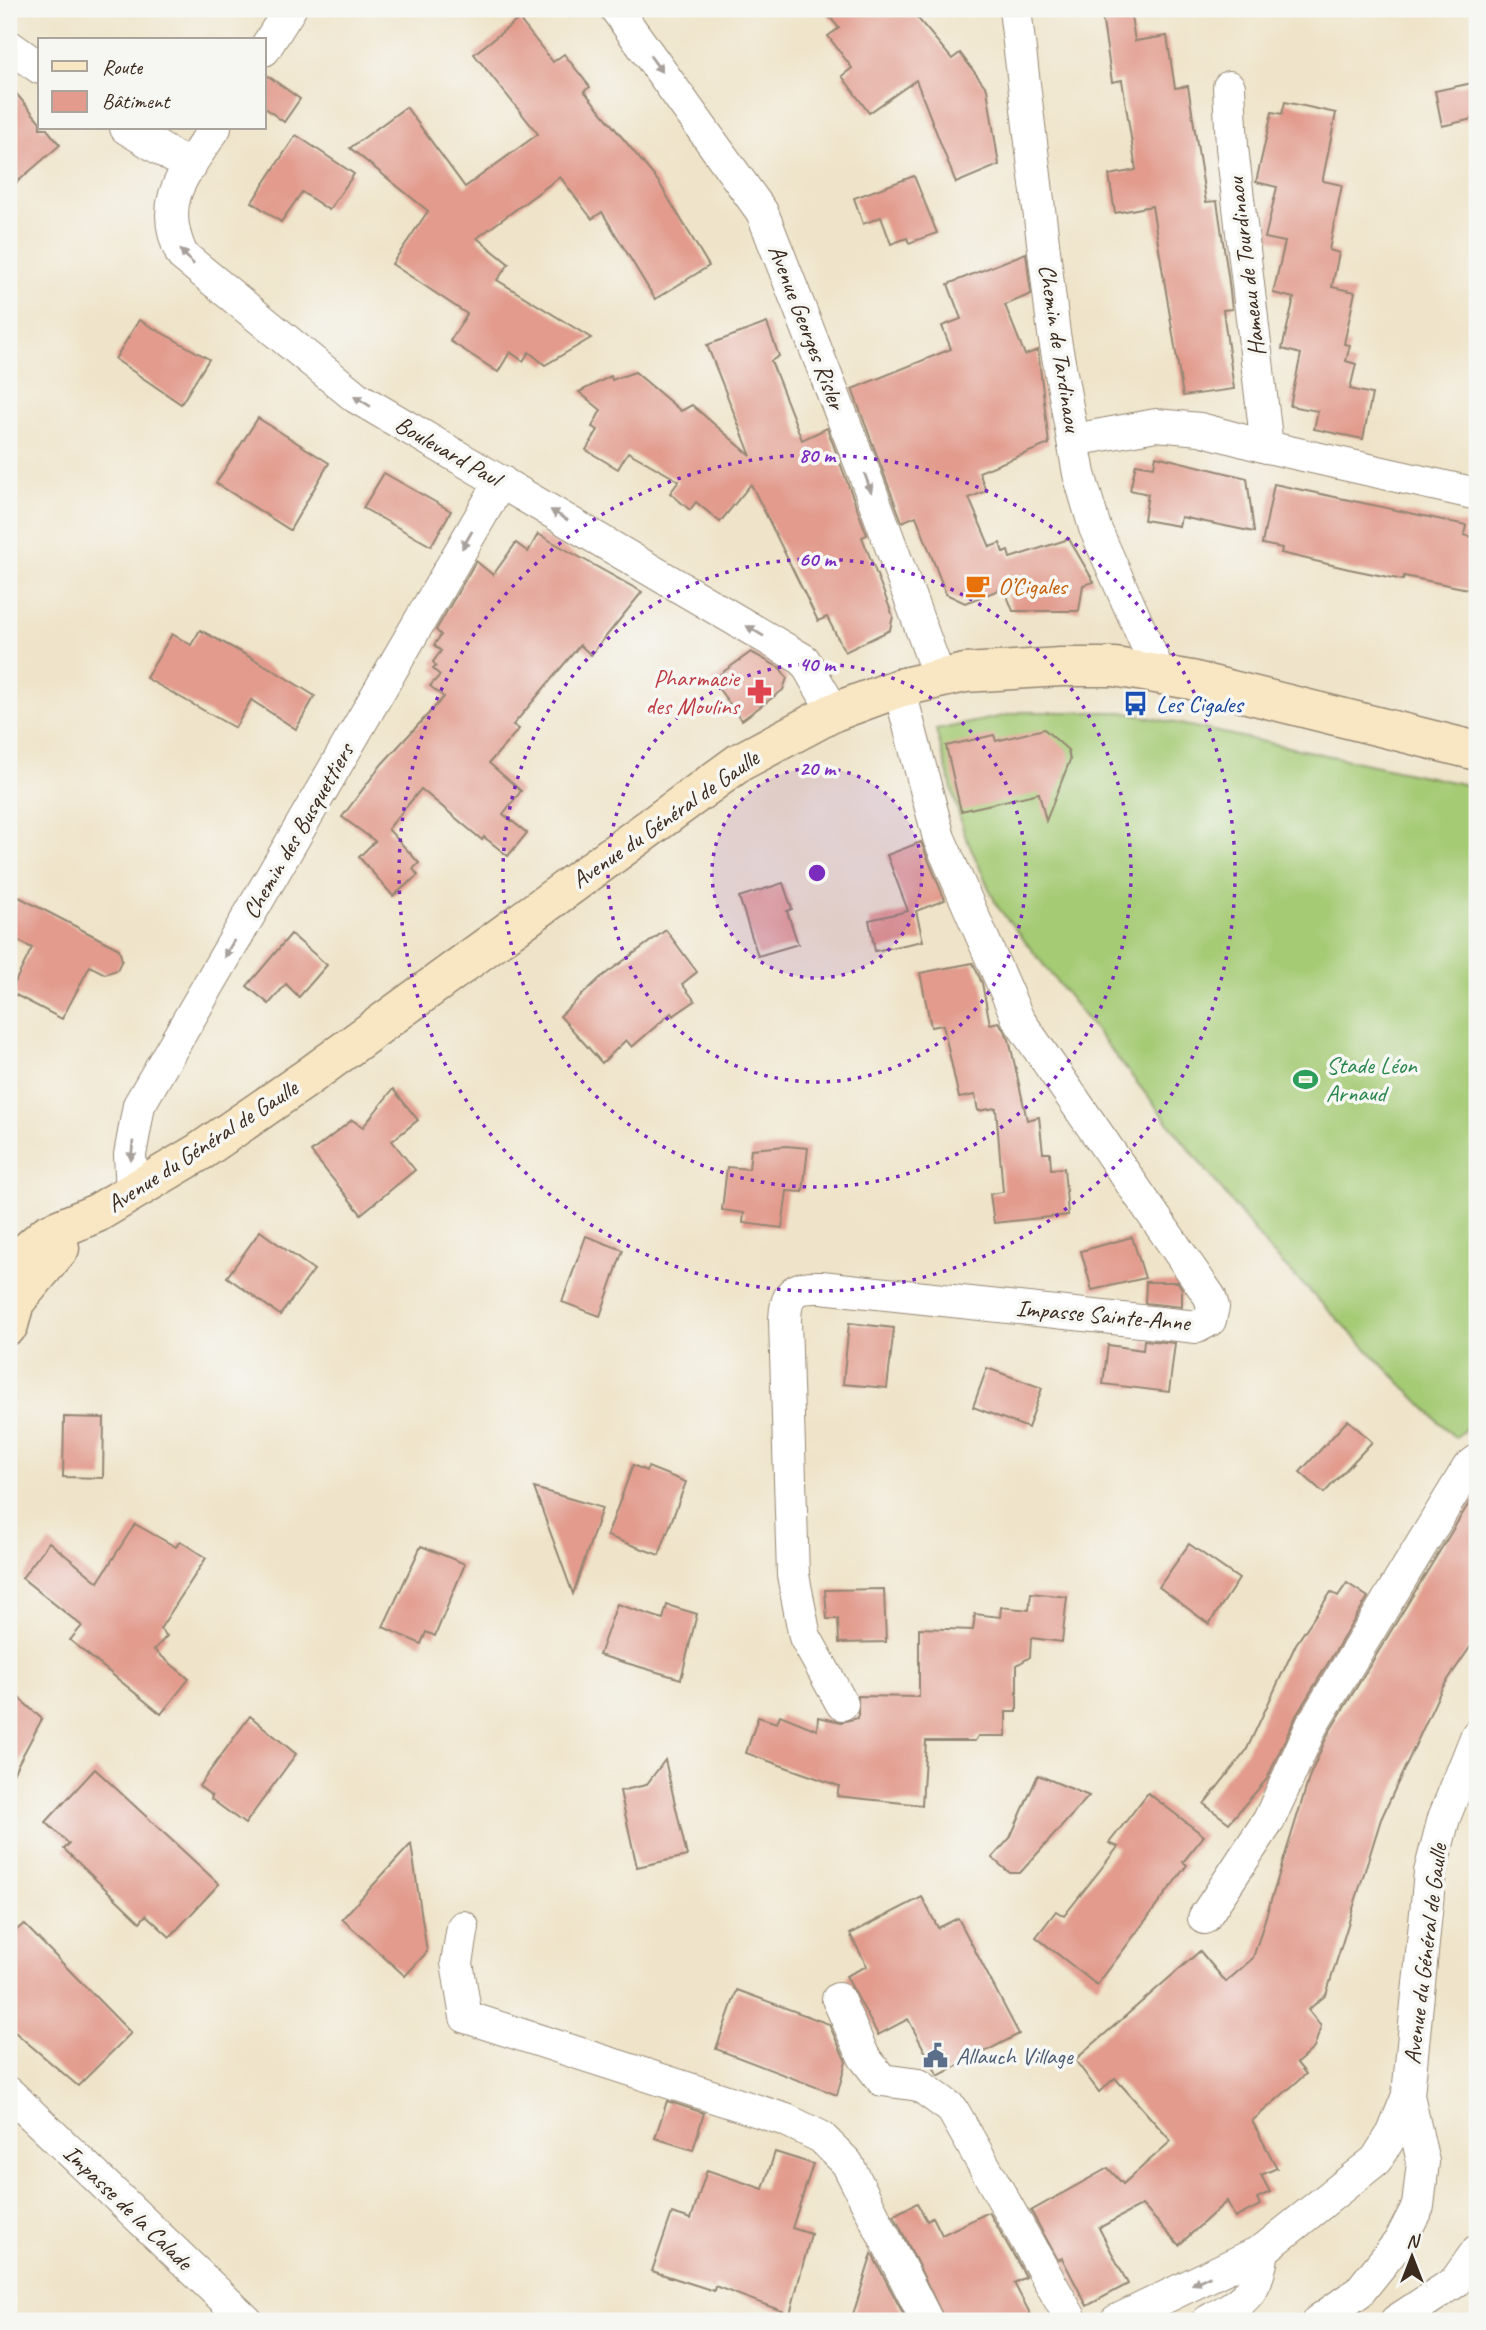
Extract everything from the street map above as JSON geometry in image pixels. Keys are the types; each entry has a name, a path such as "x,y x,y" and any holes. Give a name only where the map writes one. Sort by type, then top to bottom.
{"main road":[{"name":"Avenue du Général de Gaulle","path":"9,1267 47,1234 97,1213 201,1150 304,1080 740,762 834,712 899,688 939,677 1061,667 1115,667 1159,674 1477,751"},
{"name":"Avenue du Général de Gaulle","path":"9,1325 15,1302 46,1262 97,1213"}],"street":[{"path":"266,47 290,9"},
{"name":"Avenue Georges Risler","path":"617,9 762,212 863,470 939,677"},
{"name":"Chemin de Tardinaou","path":"1015,9 1054,334 1079,474 1095,528 1159,674"},
{"path":"9,46 38,67"},
{"name":"Hameau de Tourdinaou","path":"1229,87 1231,147 1267,447"},
{"path":"130,130 190,167"},
{"name":"Boulevard Paul","path":"214,130 176,189 170,211 173,236 182,255 356,397 804,660 834,712"},
{"path":"1074,440 1156,425 1200,429 1267,447 1477,494"},
{"name":"Chemin des Busquettiers","path":"132,1192 130,1155 139,1105 501,481"},
{"name":"Impasse Sainte-Anne","path":"842,1704 805,1637 793,1575 785,1321 785,1301 790,1293 804,1286 821,1287 1197,1326 1209,1320 1213,1307 1210,1297 1018,1019 939,838 899,688"},
{"path":"1204,1918 1269,1820 1312,1725 1468,1468 1477,1461"},
{"name":"Avenue du Général de Gaulle","path":"1408,2095 1430,1872 1444,1818 1477,1735"},
{"path":"463,1927 457,1963 466,2017 786,2120 821,2137 847,2163 927,2321"},
{"path":"838,1999 864,2057 882,2080 919,2085 953,2109 1072,2321"},
{"name":"Impasse de la Calade","path":"9,2093 247,2321"},
{"path":"1116,2321 1262,2250 1376,2160 1393,2133 1408,2095"},
{"path":"1318,2321 1359,2292 1399,2241 1418,2206 1423,2162 1408,2095"},
{"path":"1208,2321 1251,2293 1260,2273 1262,2250"},
{"path":"1396,2321 1455,2282 1477,2251"}],"green space":[{"name":"Stade Léon Arnaud","path":"1022,712 1123,712 1477,787 1477,1419 1455,1438 1271,1252 997,906 964,833 936,730"}],"building":[{"path":"823,9 910,9 952,59 960,53 987,89 999,165 956,183 916,80 869,113 842,76 852,68 828,36 839,28"},
{"path":"1101,9 1130,9 1135,41 1167,36 1175,88 1188,86 1206,202 1217,201 1232,309 1223,310 1234,389 1183,396 1152,206 1115,213 1109,175 1136,170 1122,80 1112,82"},
{"path":"519,19 553,62 564,54 590,87 584,91 658,181 709,266 655,299 602,212 592,219 560,177 477,238 509,264 497,280 591,338 545,365 529,352 523,361 510,352 498,372 450,341 467,314 392,264 428,211 350,148 406,107 465,187 538,134 474,54"},
{"path":"266,74 300,99 284,122 266,108"},
{"path":"1477,82 1477,118 1442,126 1435,91"},
{"path":"9,85 38,120 38,130 48,130 60,145 9,189"},
{"path":"1285,102 1336,113 1323,181 1342,185 1329,250 1339,253 1332,287 1355,292 1344,344 1350,345 1346,361 1356,364 1350,389 1372,394 1363,439 1314,429 1318,411 1290,406 1301,354 1282,349 1294,298 1273,293 1285,242 1265,238 1277,187 1256,182 1272,112 1282,114"},
{"path":"296,135 354,174 329,210 302,192 281,222 252,202"},
{"path":"914,176 937,233 909,243 907,238 891,244 881,217 863,224 854,198"},
{"path":"1026,253 1031,294 1005,305 1025,355 1038,350 1049,444 979,472 986,491 969,498 990,547 1000,543 1003,553 1008,551 1010,558 1069,539 1094,582 1083,585 1079,611 1013,611 1004,588 965,603 946,594 916,516 902,522 852,389 951,349 942,326 961,319 948,284"},
{"path":"139,320 209,359 181,404 115,359"},
{"path":"767,323 779,356 771,361 802,440 827,428 867,535 862,537 893,616 890,630 845,652 827,617 818,621 751,484 720,522 696,502 690,510 670,493 679,481 628,452 618,469 586,450 598,430 592,427 601,410 579,392 611,376 612,380 635,372 681,411 692,405 751,456 707,345"},
{"path":"258,418 329,463 290,530 216,483"},
{"path":"1156,456 1247,478 1254,532 1181,517 1179,526 1144,520 1148,494 1130,490 1136,464 1154,467"},
{"path":"384,473 451,511 431,546 363,508"},
{"path":"1274,484 1466,525 1464,535 1477,538 1477,571 1473,590 1404,576 1403,580 1349,569 1281,553 1282,548 1262,544"},
{"path":"538,534 642,592 591,655 580,645 513,725 519,729 489,763 521,791 503,814 527,833 508,856 484,837 482,840 421,789 388,829 419,863 413,869 418,875 393,896 359,857 375,841 342,817 382,764 444,697 430,686 440,675 433,669 436,666 433,662 441,651 434,645 441,635 436,630 476,561 493,575 516,543 528,552"},
{"path":"200,630 315,696 296,729 251,700 235,728 146,678 172,634 191,645"},
{"path":"751,652 780,668 787,678 783,690 742,720 712,680"},
{"path":"1044,729 1068,750 1070,760 1046,821 1039,793 961,811 946,746 994,735 996,741"},
{"path":"921,842 945,900 916,911 923,941 875,951 869,920 908,911 887,855"},
{"path":"783,883 792,909 787,911 798,944 758,956 739,897"},
{"path":"19,897 119,949 122,960 117,970 105,974 90,966 62,1019 10,992 32,948 9,936 9,919"},
{"path":"666,930 697,972 682,984 695,1001 673,1016 671,1013 632,1047 626,1040 602,1063 560,1016 600,978"},
{"path":"291,934 327,965 299,997 286,984 269,1004 247,986"},
{"path":"973,963 982,983 990,1024 999,1022 1009,1039 1027,1120 1039,1117 1043,1153 1050,1153 1051,1169 1064,1168 1068,1215 994,1223 990,1194 1003,1192 996,1108 978,1111 975,1095 959,1098 943,1025 931,1027 920,973"},
{"path":"393,1089 418,1120 392,1141 415,1170 361,1214 311,1152 352,1120 363,1127"},
{"path":"786,1146 808,1148 803,1192 787,1191 782,1228 743,1223 744,1213 722,1210 727,1167 749,1169 751,1149"},
{"path":"260,1231 314,1270 280,1315 227,1277"},
{"path":"586,1236 623,1250 600,1316 562,1302"},
{"path":"1132,1237 1145,1278 1092,1290 1081,1251"},
{"path":"1146,1282 1178,1282 1182,1289 1182,1307 1145,1303"},
{"path":"849,1323 894,1328 887,1388 843,1384"},
{"path":"1144,1340 1175,1343 1169,1392 1103,1384 1108,1345 1143,1350"},
{"path":"987,1368 1042,1388 1028,1428 973,1407"},
{"path":"64,1417 104,1418 103,1478 63,1477"},
{"path":"1348,1420 1372,1442 1324,1493 1300,1472"},
{"path":"633,1465 646,1471 648,1467 686,1482 659,1555 607,1536"},
{"path":"534,1488 602,1508 573,1594"},
{"path":"1477,1490 1477,1637 1441,1690 1381,1819 1326,1995 1308,2010 1321,2026 1314,2048 1297,2063 1306,2074 1252,2121 1277,2168 1261,2175 1270,2192 1257,2198 1260,2205 1235,2218 1227,2201 1179,2245 1142,2205 1099,2228 1128,2284 1087,2306 1062,2258 1058,2260 1031,2211 1108,2168 1123,2184 1171,2141 1115,2078 1099,2092 1075,2060 1200,1951 1226,1982 1253,1958 1310,1775 1328,1734"},
{"path":"135,1524 176,1547 180,1541 206,1558 160,1629 167,1636 154,1650 189,1679 161,1714 70,1640 82,1626 22,1578 49,1542 98,1582"},
{"path":"1189,1544 1239,1579 1209,1624 1159,1587"},
{"path":"421,1546 465,1564 435,1636 426,1632 421,1644 383,1627"},
{"path":"1347,1583 1368,1597 1296,1716 1267,1779 1229,1823 1204,1804 1246,1751 1296,1644 1331,1592 1338,1596"},
{"path":"884,1589 886,1642 839,1643 838,1619 827,1619 825,1590"},
{"path":"1031,1593 1067,1597 1062,1642 1031,1638 1030,1657 1017,1665 1017,1712 1006,1712 1006,1736 978,1736 975,1741 926,1741 922,1805 837,1796 839,1786 746,1753 758,1717 777,1723 780,1715 817,1730 818,1717 841,1722 858,1718 858,1696 919,1697 919,1628 973,1630 975,1614 1000,1617 1001,1607 1029,1610"},
{"path":"617,1604 663,1619 667,1605 697,1614 681,1679 599,1655"},
{"path":"9,1689 42,1719 9,1781"},
{"path":"250,1716 296,1754 245,1824 211,1799 212,1796 199,1786"},
{"path":"665,1760 687,1856 637,1867 620,1791 646,1785"},
{"path":"95,1769 219,1884 170,1937 146,1915 140,1922 64,1849 69,1844 46,1822"},
{"path":"1038,1775 1089,1796 1020,1873 1010,1873 992,1858 1010,1838"},
{"path":"1148,1793 1204,1836 1183,1862 1187,1865 1097,1985 1036,1937 1056,1911 1064,1916 1118,1847 1109,1843"},
{"path":"411,1844 427,1952 405,1976 342,1919"},
{"path":"922,1897 938,1928 958,1918 1019,2034 938,2076 908,2019 878,2035 846,1976 867,1966 850,1934"},
{"path":"24,1924 131,2033 78,2086 9,2027 9,1936"},
{"path":"737,1990 829,2024 846,2062 837,2095 716,2049"},
{"path":"667,2101 704,2113 693,2150 655,2138"},
{"path":"775,2152 813,2164 792,2228 811,2234 790,2314 715,2286 714,2291 652,2271 672,2213 691,2219 707,2170 763,2189"},
{"path":"917,2203 927,2221 933,2217 942,2235 989,2212 1026,2277 1014,2283 1034,2321 945,2321 894,2215"},
{"path":"872,2254 907,2321 851,2321"}],"place":[{"name":"O’Cigales","path":"978,586"},
{"name":"Pharmacie des Moulins","path":"759,692"},
{"name":"Les Cigales","path":"1136,704"},
{"name":"Stade Léon Arnaud","path":"1306,1079"},
{"name":"Allauch Village","path":"936,2056"}]}
